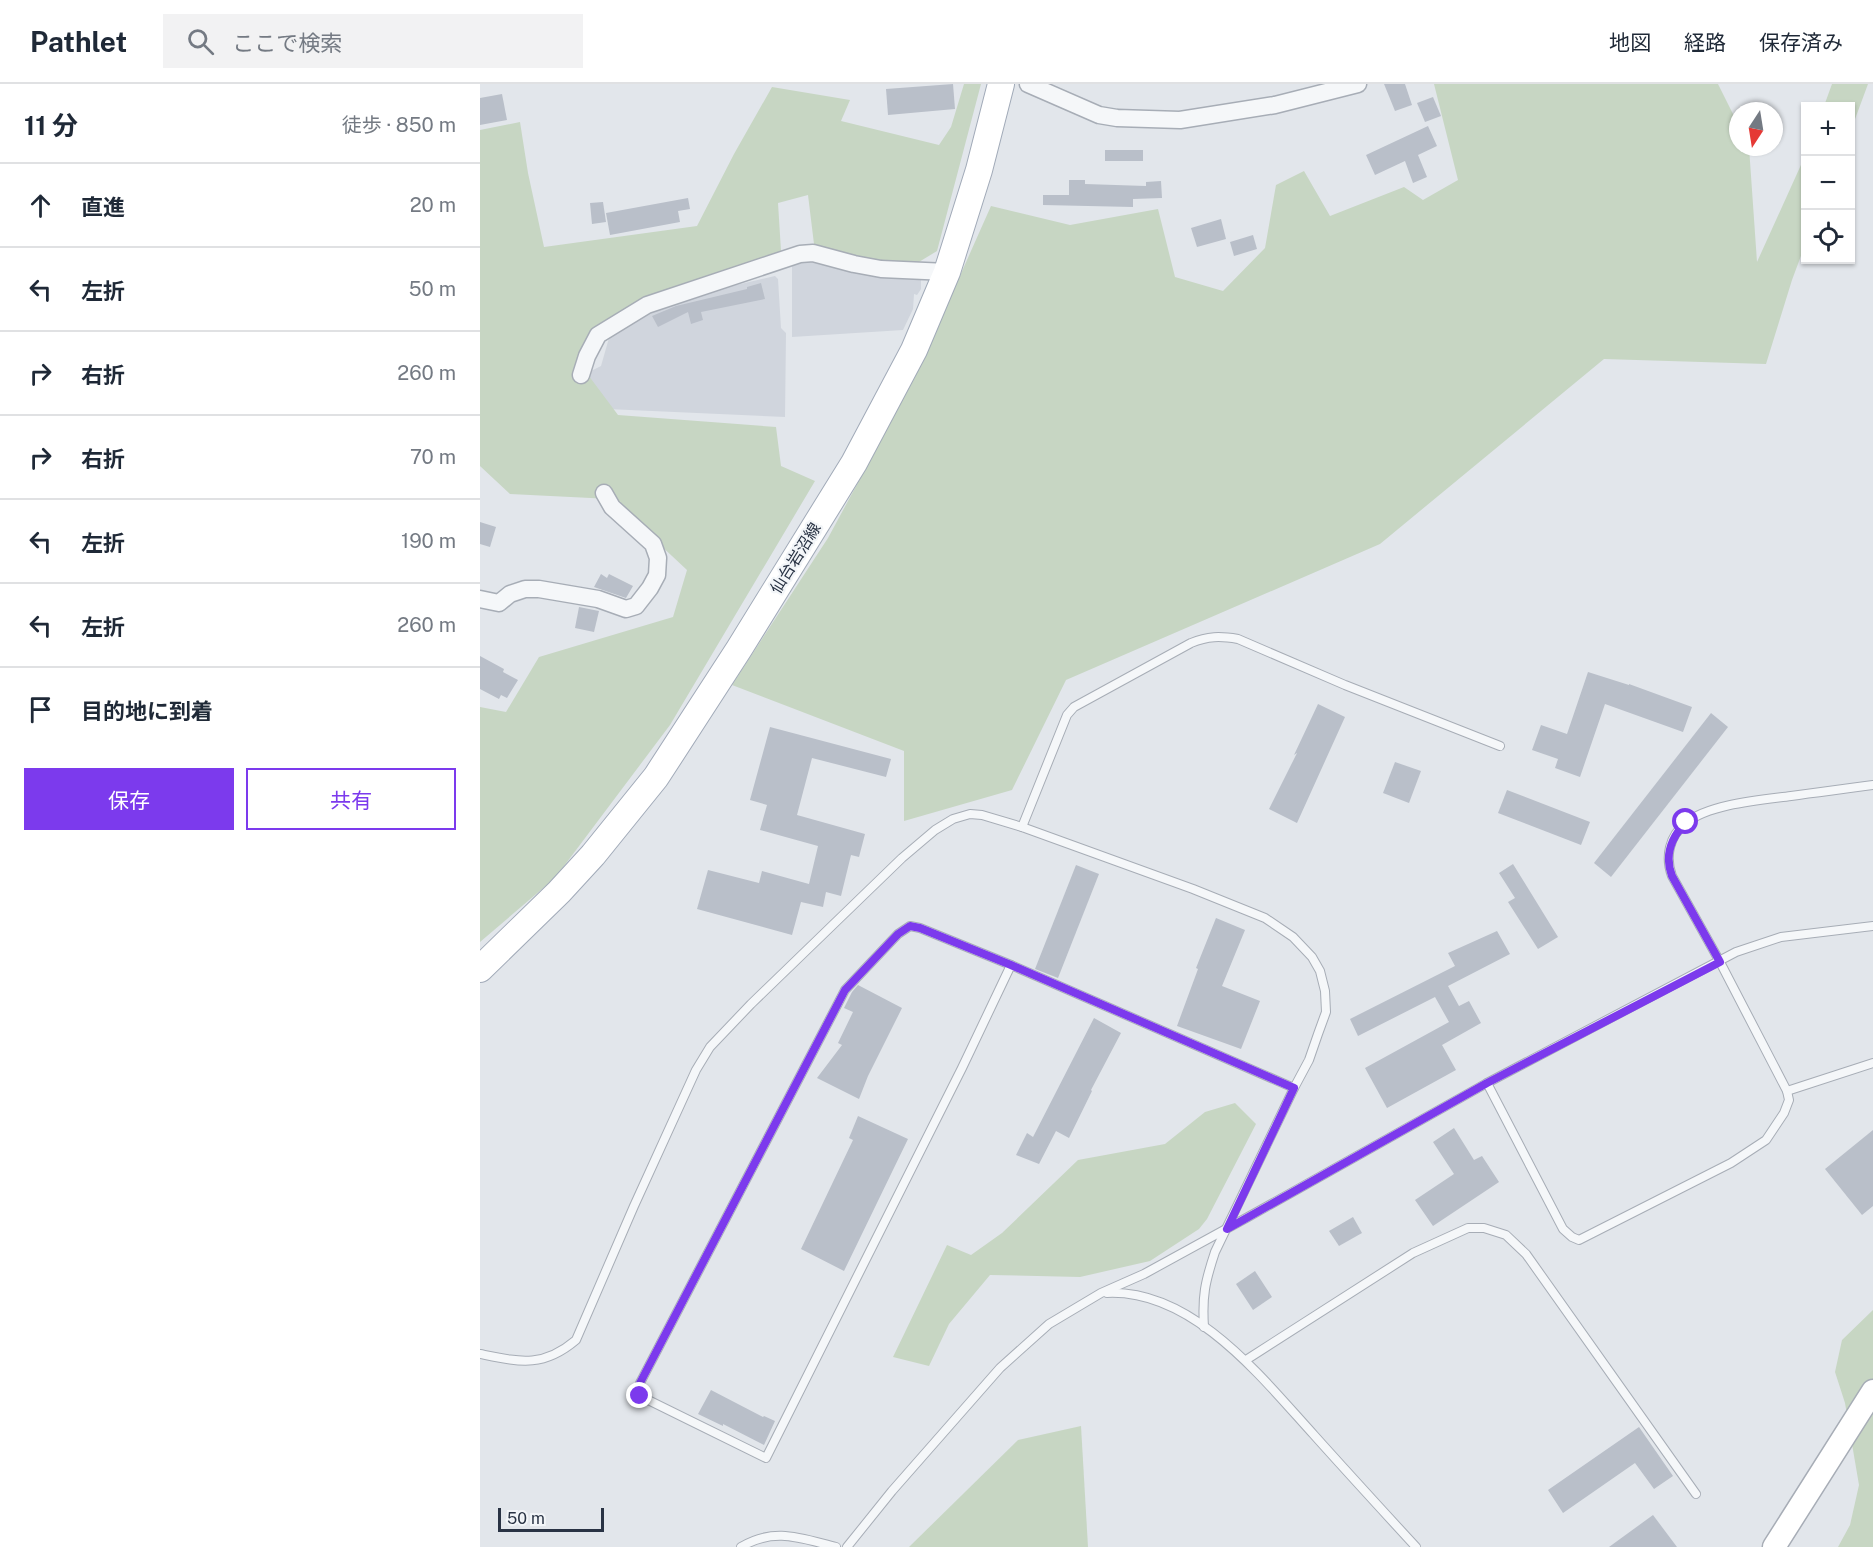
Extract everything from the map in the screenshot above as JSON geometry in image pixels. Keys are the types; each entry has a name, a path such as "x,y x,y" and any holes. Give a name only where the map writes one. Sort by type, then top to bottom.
{"main road":[{"name":"仙台岩沼線","path":"480,969 592,855 656,777 854,463 914,350 947,272 979,170 1001,84"}],"street":[{"path":"1028,84 1099,115 1125,119 1180,120 1275,105 1358,84"},
{"path":"581,375 587,356 598,335 646,305 792,256 813,253 881,269 947,272"},
{"path":"480,599 499,603 510,594 525,589 598,598 626,609 636,606 657,575 658,558 653,544 612,507 604,493"},
{"path":"1774,1547 1873,1391"}],"lane":[{"path":"1022,826 1067,715 1074,707 1203,638 1220,636 1238,639 1345,685 1500,746"},
{"path":"1487,1083 1563,1229 1572,1238 1579,1240 1731,1163 1766,1140 1784,1113 1789,1100 1787,1091 1672,876 1668,866 1671,842 1686,822 1708,810 1873,785"},
{"path":"480,1353 512,1360 535,1361 550,1358 562,1352 576,1340 696,1070 710,1047 902,858 935,830 953,819 970,814 1022,826 1194,889 1265,918 1293,937 1312,957 1320,971 1325,991 1326,1012 1309,1060 1215,1252 1202,1302 1204,1327"},
{"path":"1011,965 962,1068 766,1458 640,1396 640,1383 845,990 898,934 910,926 1011,965 1294,1088"},
{"path":"847,1547 892,1491 1000,1368 1049,1324 1101,1293 1144,1274 1227,1229 1487,1083 1736,952 1781,937 1873,926"},
{"path":"1787,1091 1873,1063"},
{"path":"1246,1360 1413,1253 1468,1228 1494,1230 1506,1235 1526,1254 1696,1494"},
{"path":"1101,1293 1124,1292 1142,1295 1166,1304 1188,1315 1246,1360 1416,1547"},
{"path":"741,1547 767,1536 781,1535 836,1547"}],"shaded area":[{"path":"814,258 921,276 921,289 917,295 914,294 913,309 903,330 792,337 792,259"},
{"path":"775,276 778,279 781,328 786,333 785,417 585,408 591,371 601,366 609,338 668,301"}],"green space":[{"path":"964,84 981,84 937,251 909,268 856,262 814,244 808,195 778,203 781,251 644,303 577,360 618,415 776,427 781,466 815,481 670,725 555,878 480,942 480,707 506,712 539,657 673,617 687,570 611,499 510,494 480,466 480,130 520,122 544,247 697,226 772,87 850,100 841,121 939,145 951,127"},
{"path":"1434,84 1718,84 1729,106 1729,156 1750,156 1757,262 1801,165 1801,256 1766,364 1604,359 1380,544 1066,680 1012,790 904,821 904,751 732,685 828,538 915,377 991,206 1070,225 1158,209 1175,277 1223,291 1265,248 1276,185 1304,171 1330,216 1404,187 1423,200 1458,180"},
{"path":"1832,84 1868,84 1855,119 1855,102 1825,102"},
{"path":"1235,1103 1256,1124 1207,1219 1199,1229 1150,1261 1080,1277 990,1275 949,1324 929,1366 893,1357 947,1245 971,1255 1002,1233 1078,1160 1165,1144 1205,1112"},
{"path":"1873,1310 1873,1547 1838,1547 1850,1525 1859,1485 1845,1403 1835,1372 1842,1340"},
{"path":"1081,1426 1088,1547 909,1547 1018,1440"}],"building":[{"path":"953,84 955,109 888,115 886,89"},
{"path":"1384,84 1405,84 1412,105 1395,111"},
{"path":"502,94 507,120 480,125 480,98"},
{"path":"1433,97 1441,116 1425,122 1417,103"},
{"path":"1428,126 1437,146 1418,155 1427,177 1413,183 1405,161 1375,175 1366,155"},
{"path":"1105,150 1143,150 1143,161 1105,161"},
{"path":"1069,180 1085,180 1085,184 1146,186 1146,182 1161,181 1162,198 1133,199 1133,207 1043,205 1043,195 1069,195"},
{"path":"688,198 690,209 678,211 680,222 610,235 606,213"},
{"path":"603,202 606,222 592,224 590,203"},
{"path":"1221,219 1226,239 1197,247 1191,228"},
{"path":"1253,235 1257,249 1234,256 1230,242"},
{"path":"761,283 765,299 701,312 703,320 691,324 688,312 658,327 652,316 676,306 747,289 747,287"},
{"path":"480,522 496,527 490,547 480,544"},
{"path":"601,574 607,578 609,574 633,586 626,598 594,587"},
{"path":"579,607 599,611 594,632 575,628"},
{"path":"480,656 504,669 503,672 518,680 507,698 501,695 499,699 480,689"},
{"path":"1588,672 1692,707 1683,732 1605,704 1580,777 1555,768 1558,759 1532,750 1541,725 1567,734"},
{"path":"1318,704 1345,717 1297,823 1269,809"},
{"path":"1711,713 1728,727 1611,877 1594,863"},
{"path":"770,727 891,759 886,777 812,758 797,815 865,834 859,857 851,855 841,896 826,892 823,907 801,902 792,935 697,909 708,870 759,883 762,871 809,884 818,846 760,830 767,805 750,800"},
{"path":"1395,762 1421,771 1409,803 1383,793"},
{"path":"1507,790 1590,822 1581,845 1498,813"},
{"path":"1513,864 1558,937 1538,949 1508,902 1515,898 1499,873"},
{"path":"1076,865 1099,874 1058,978 1035,969"},
{"path":"1216,918 1245,930 1222,986 1260,1001 1241,1049 1177,1026 1198,969 1196,968"},
{"path":"1497,931 1510,954 1448,986 1459,1006 1469,1001 1481,1023 1442,1045 1456,1070 1387,1108 1365,1068 1449,1022 1435,997 1358,1036 1350,1019 1455,966 1448,953"},
{"path":"858,985 902,1008 859,1099 817,1078 842,1045 838,1043 853,1012 844,1008"},
{"path":"1094,1018 1121,1033 1069,1138 1056,1131 1039,1164 1016,1155 1027,1133 1033,1137"},
{"path":"858,1116 908,1139 844,1271 801,1249 853,1140 849,1138"},
{"path":"1454,1128 1474,1160 1482,1156 1499,1182 1433,1226 1415,1200 1454,1174 1433,1142"},
{"path":"1873,1130 1873,1206 1862,1215 1825,1169"},
{"path":"1353,1217 1362,1233 1339,1246 1329,1231"},
{"path":"1255,1271 1272,1297 1253,1310 1236,1284"},
{"path":"711,1390 775,1421 764,1445 698,1414"},
{"path":"1639,1427 1673,1476 1654,1489 1635,1463 1563,1513 1548,1490"},
{"path":"1653,1515 1677,1547 1609,1547"}],"route":[{"path":"640,1396 640,1383 845,990 898,934 910,926 1011,965 1294,1088 1227,1229 1487,1083 1720,962 1668,866 1671,842 1686,822"}]}
